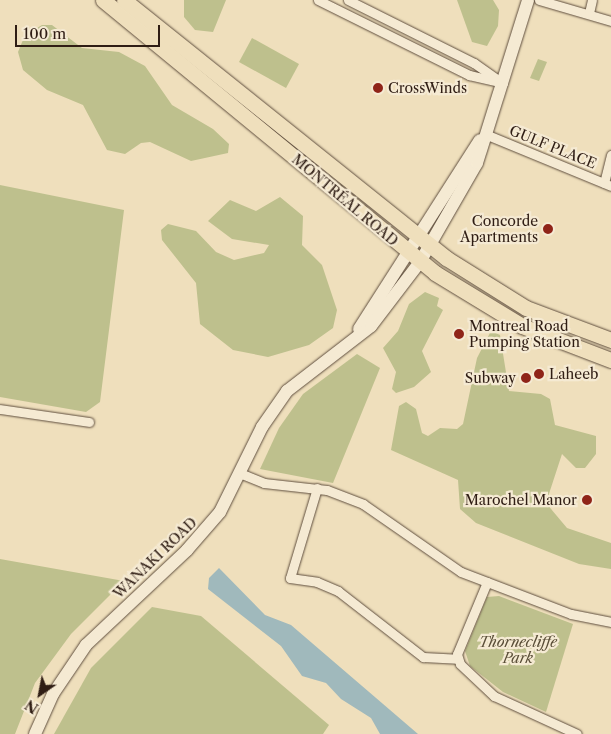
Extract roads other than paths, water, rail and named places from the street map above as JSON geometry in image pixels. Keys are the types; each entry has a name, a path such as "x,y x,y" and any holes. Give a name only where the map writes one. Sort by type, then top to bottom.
{"main road":[{"name":"MONTRÉAL ROAD","path":"103,0 415,258 502,315 562,344 611,360"},
{"name":"MONTRÉAL ROAD","path":"124,0 425,243 510,300 569,326 611,340"},
{"path":"134,0 152,23"},
{"path":"562,344 569,326"}],"street":[{"path":"318,0 469,75 491,84 504,83"},
{"path":"348,0 474,63 504,83"},
{"name":"WANAKI ROAD","path":"35,734 53,694 86,645 197,540 242,474 262,427 287,391 353,338 415,258 485,134 504,83 528,0"},
{"path":"539,0 589,13 611,21"},
{"path":"589,13 592,0"},
{"name":"GULF PLACE","path":"485,134 608,185"},
{"path":"608,185 611,155"},
{"path":"0,409 88,422"},
{"path":"242,474 264,483 317,488 376,509 442,562 487,582 571,614 611,622"},
{"path":"317,488 290,578 317,582 345,596 423,657 457,659 494,696 578,734"},
{"path":"457,659 487,582"}],"water":[{"path":"219,568 265,615 291,625 418,734 380,734 371,718 341,699 326,683 302,676 281,646 208,589 209,578"}],"place":[{"name":"CrossWinds","path":"378,88"},
{"name":"Concorde Apartments","path":"548,229"},
{"name":"Montreal Road Pumping Station","path":"459,334"},
{"name":"Laheeb","path":"539,374"},
{"name":"Subway","path":"526,378"},
{"name":"Marochel Manor","path":"587,500"}],"park label":[{"name":"Thornecliffe Park","path":"518,650"}]}
